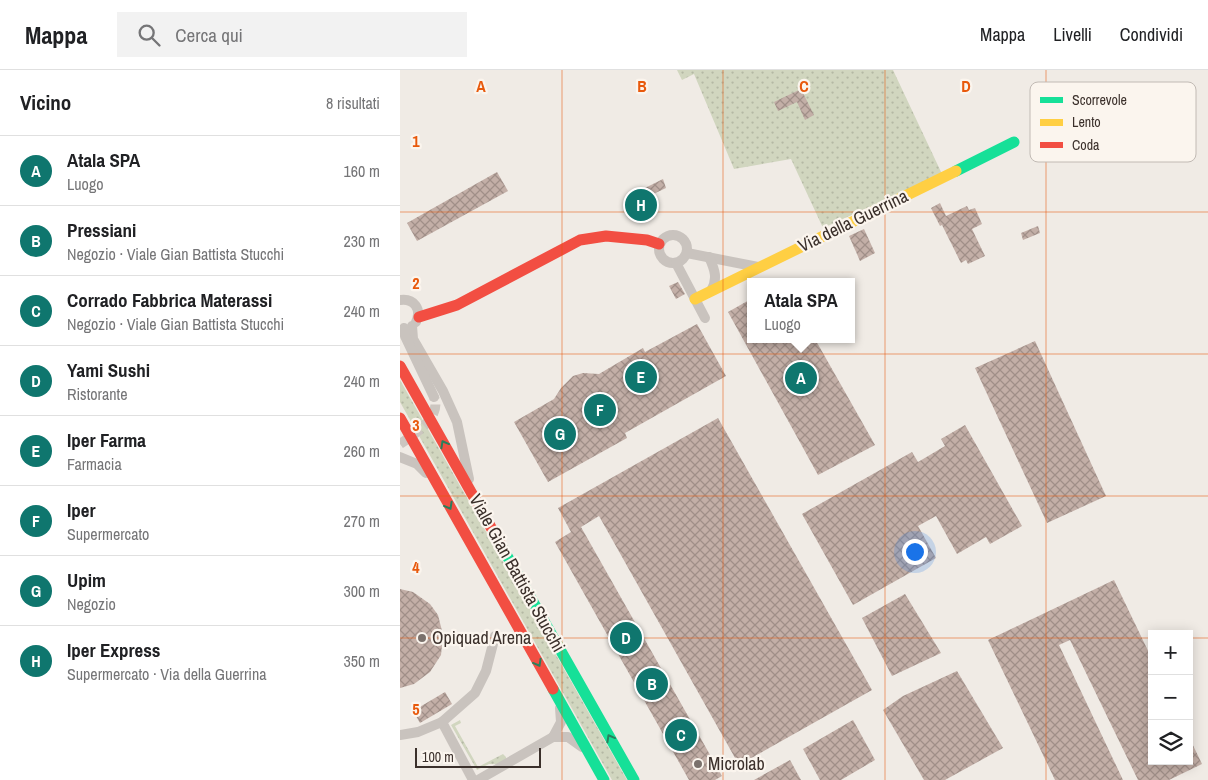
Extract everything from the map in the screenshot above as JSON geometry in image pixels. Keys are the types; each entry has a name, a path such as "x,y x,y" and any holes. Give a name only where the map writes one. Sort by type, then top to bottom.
{"main road":[{"name":"Via della Guerrina","path":"695,299 1014,142"},
{"path":"409,325 439,309 457,305 580,240 606,236 647,240 660,244"},
{"name":"Viale Gian Battista Stucchi","path":"400,366 634,780"},
{"name":"Viale Gian Battista Stucchi","path":"400,418 604,780"}],"street":[{"path":"678,235 687,244 687,253 676,263 668,262 664,260 659,252 660,244 667,236 678,235"},
{"path":"687,253 758,267"},
{"path":"709,258 716,275 715,284 711,291"},
{"path":"676,263 705,318"},
{"path":"400,300 408,300 415,304 439,309"},
{"path":"415,304 418,310 404,336 434,397"},
{"path":"409,325 413,339 443,391 457,422 472,492"},
{"path":"400,457 417,464 435,481"},
{"path":"400,735 418,732 442,722 475,693 486,671 495,636"},
{"path":"478,780 552,737 561,722 560,702"},
{"path":"442,722 473,780"},
{"path":"552,737 568,737 587,750"}],"green space":[{"path":"677,70 893,70 942,174 823,228 791,159 734,169 694,74 682,80"},
{"path":"400,380 627,780 612,780 400,402"},
{"path":"460,720 461,723 455,726 478,767 503,754 506,760 499,764 489,764 477,770 451,725"}],"building":[{"path":"801,89 814,115 805,120 797,102 778,111 774,102"},
{"path":"497,172 508,191 417,241 407,223"},
{"path":"663,179 666,188 647,197 654,212 639,220 627,197"},
{"path":"940,203 946,216 967,206 969,210 975,208 982,224 972,229 985,256 968,264 966,260 961,263 942,225 940,226 931,208"},
{"path":"1038,226 1040,233 1023,240 1021,233"},
{"path":"864,229 875,253 860,261 849,236"},
{"path":"678,282 685,294 676,299 669,286"},
{"path":"747,301 747,343 817,343 875,445 818,475 728,312"},
{"path":"697,324 726,376 625,433 627,438 548,482 514,422 554,399 561,388 573,376 583,373 599,374 643,348 645,352"},
{"path":"1035,341 1106,496 1047,523 975,368"},
{"path":"718,418 872,690 739,765 599,516 581,527 722,776 715,780 689,780 555,542 571,532 558,508"},
{"path":"965,425 1022,526 990,544 986,537 957,554 936,516 918,526 936,558 853,605 802,514 912,452 918,462 945,446 941,439"},
{"path":"1114,580 1148,651 1148,765 1193,765 1193,745 1202,764 1169,780 1138,780 1070,640 1059,645 1123,780 1055,780 988,640"},
{"name":"Opiquad Arena","path":"400,589 413,592 430,604 438,615 443,635 441,655 430,672 414,684 400,688"},
{"path":"905,594 941,653 892,676 862,618"},
{"path":"957,671 1003,748 945,780 924,780 883,710 903,696"},
{"path":"445,692 452,704 420,723 413,711"},
{"path":"853,720 875,760 841,780 820,780 803,749"},
{"path":"790,760 801,780 754,780"}],"tunnel":[{"path":"400,444 425,425 434,412 434,397"}],"traffic: fast":[{"path":"956,171 1014,142"},
{"path":"502,547 634,780"},
{"path":"553,689 604,780"}],"traffic: slow":[{"path":"695,299 956,171"}],"traffic: jam":[{"path":"419,317 457,305 580,240 606,236 647,240 659,244"},
{"path":"400,366 502,547"},
{"path":"400,418 553,689"}],"place":[{"name":"Iper Express","path":"641,205"},
{"name":"Iper Farma","path":"641,377"},
{"name":"Atala SPA","path":"801,378"},
{"name":"Iper","path":"600,410"},
{"name":"Upim","path":"560,434"},
{"name":"Opiquad Arena","path":"422,638"},
{"name":"Yami Sushi","path":"626,638"},
{"name":"Pressiani","path":"652,684"},
{"name":"Corrado Fabbrica Materassi","path":"681,735"},
{"name":"Microlab","path":"698,764"}]}
